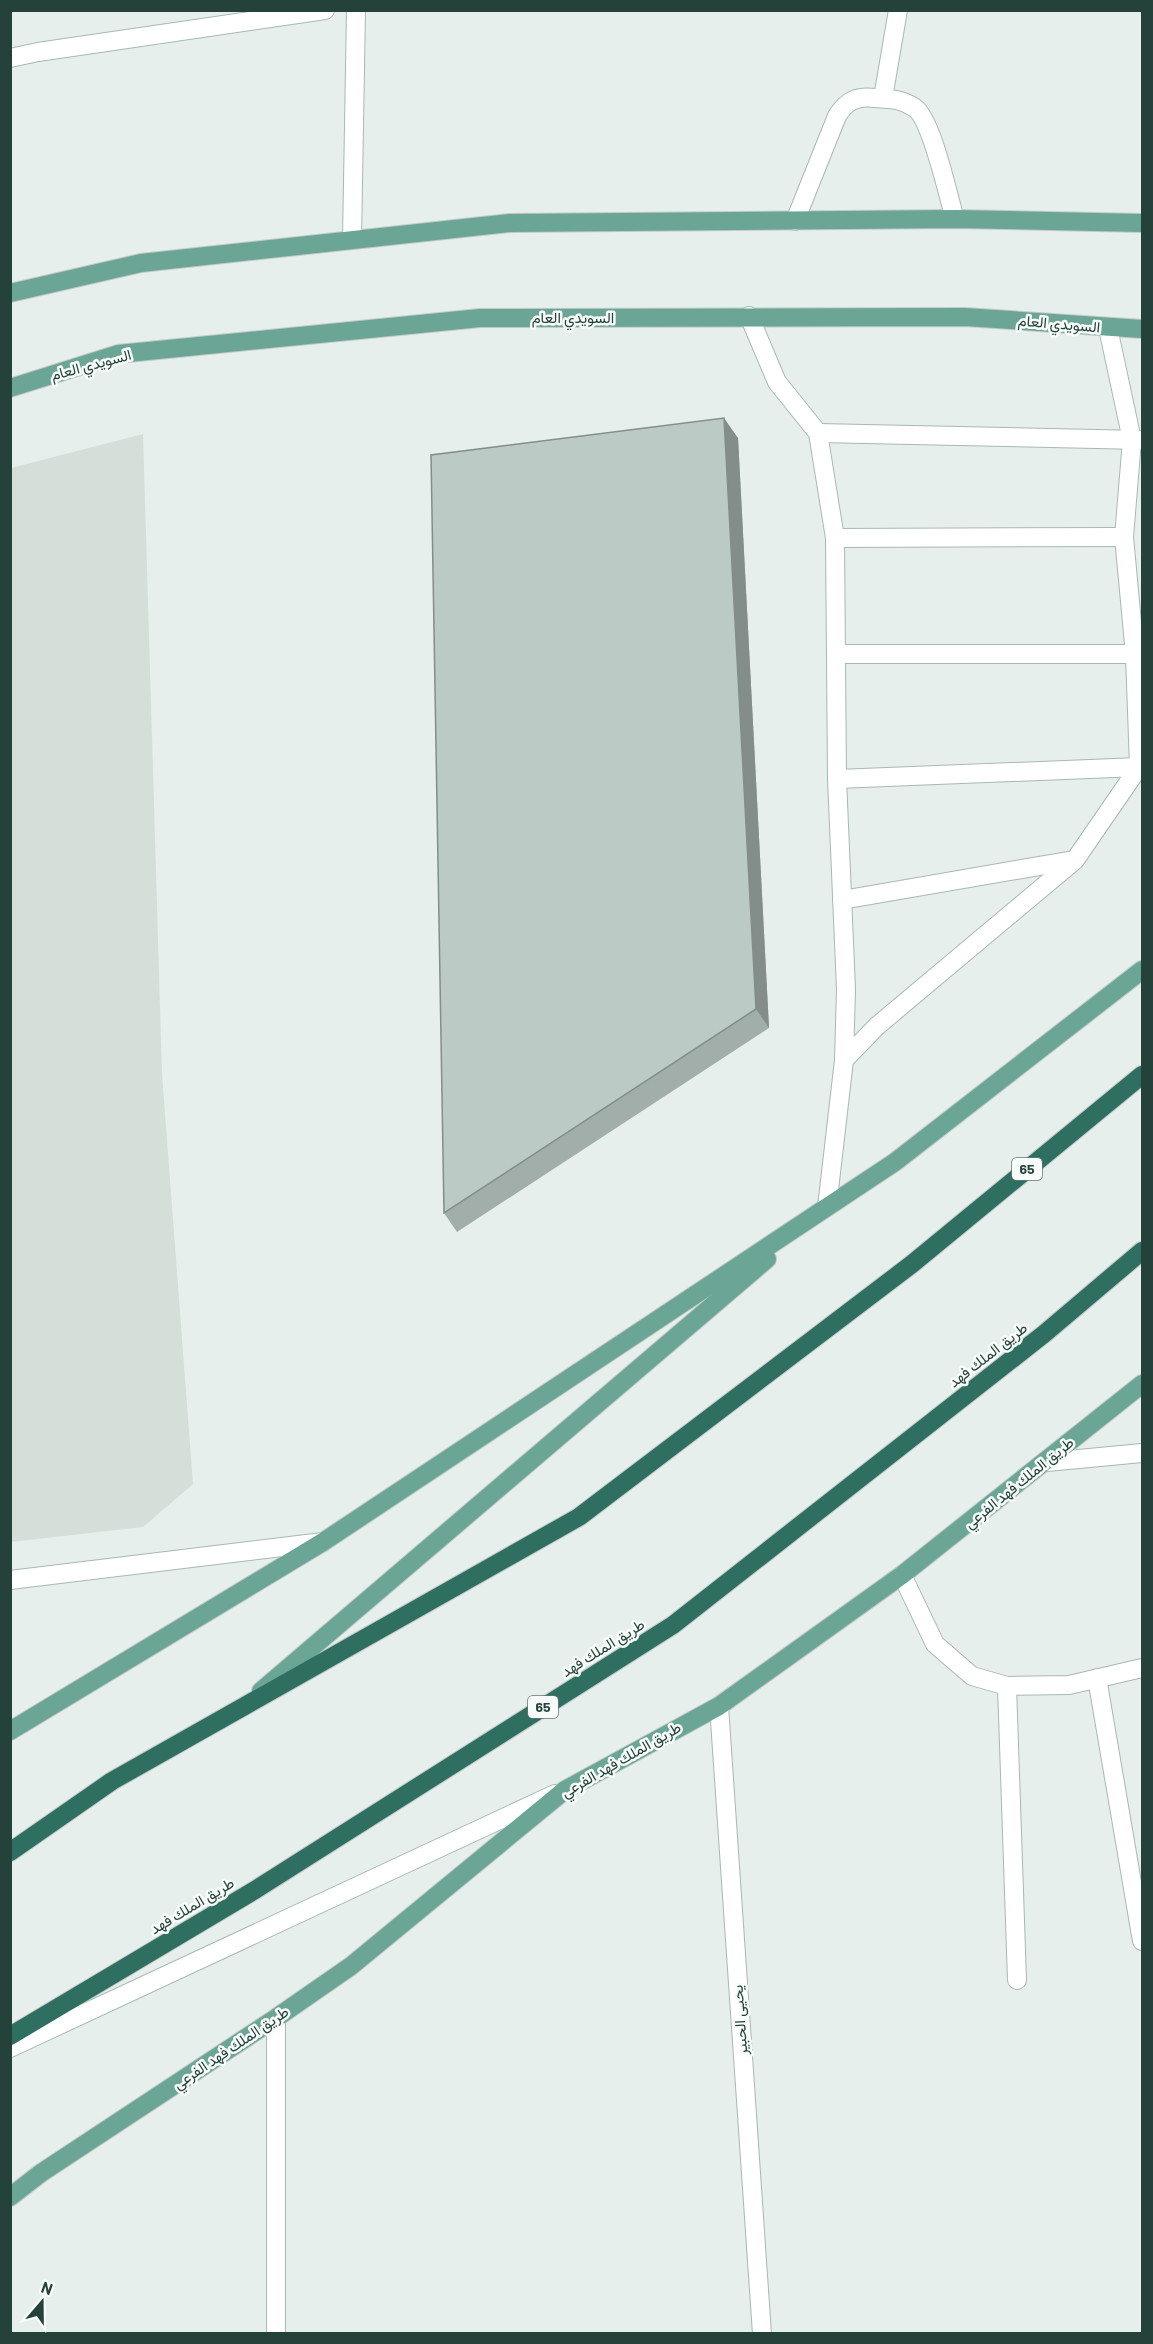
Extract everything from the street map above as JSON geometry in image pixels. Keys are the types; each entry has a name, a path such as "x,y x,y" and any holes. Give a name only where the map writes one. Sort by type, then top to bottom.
{"highway":[{"name":"65","path":"10,1852 112,1781 579,1517 912,1264 1143,1075"},
{"name":"طريق الملك فهد","path":"10,2036 255,1890 673,1625 1044,1334 1143,1251"}],"main road":[{"path":"10,293 141,263 510,223 955,219 1143,223"},
{"name":"السويدي العام","path":"10,388 118,354 480,318 965,316 1143,329"},
{"path":"10,1731 323,1542 895,1162 1143,970"},
{"path":"242,1708 827,1207"},
{"name":"طريق الملك فهد الفرعي","path":"10,2197 351,1966 565,1790 719,1706 902,1575 1143,1384"}],"street":[{"path":"10,58 325,10"},
{"path":"352,240 356,10"},
{"path":"882,98 898,10"},
{"path":"795,221 837,116 844,105 858,97 900,100 917,109 927,122 955,219"},
{"path":"749,316 777,382 818,433 835,538 837,779 846,989 844,1060 827,1207"},
{"path":"844,1060 877,1026 1075,860 1139,767 1139,655 1124,537 1137,440 1108,328"},
{"path":"818,433 1137,440"},
{"path":"835,538 1124,537"},
{"path":"836,654 1139,655"},
{"path":"837,779 1139,767"},
{"path":"842,900 1075,860"},
{"path":"1047,1462 1143,1453"},
{"path":"10,1580 323,1542"},
{"path":"902,1575 935,1644 972,1676 1007,1686 1069,1685 1143,1668"},
{"path":"1096,1678 1143,1941"},
{"path":"1007,1686 1017,1980"},
{"name":"يحيى الحبير","path":"719,1706 762,2334"},
{"path":"10,2048 565,1790"},
{"path":"276,2018 276,2334"}],"shaded area":[{"path":"143,434 162,1074 193,1484 143,1527 11,1542 11,468"}],"building":[{"path":"724,418 756,1009 444,1213 431,455"}]}
